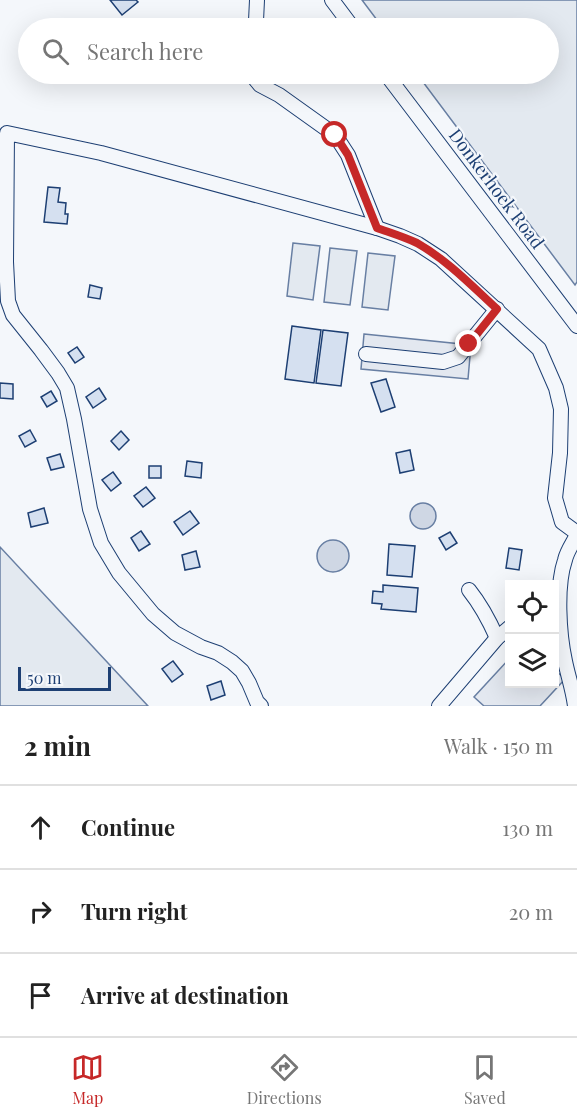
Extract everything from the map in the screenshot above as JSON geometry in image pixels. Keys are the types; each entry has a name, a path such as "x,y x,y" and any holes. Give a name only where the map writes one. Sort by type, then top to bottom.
{"street":[{"path":"256,18 257,0"},
{"path":"332,0 346,18"},
{"path":"259,84 279,95 335,135 348,155 377,228"},
{"name":"Donkerhoek Road","path":"395,84 577,326"},
{"path":"261,706 242,671 232,662 175,633 153,614 119,573 101,543 90,509 67,388 41,350 12,315 8,301 3,132 101,153 377,228 418,244 441,259 539,349 556,388 561,409 562,431 555,498 562,522 577,534 565,559 559,594"},
{"path":"366,354 443,362 458,357 497,309"},
{"path":"469,590 480,603 497,638"},
{"path":"559,621 564,660 573,689 575,706"},
{"path":"439,706 505,631"}],"shaded area":[{"path":"362,0 577,0 577,282 575,285 424,84 559,84 559,18 376,18"},
{"path":"293,243 320,246 313,300 287,296"},
{"path":"330,248 357,251 350,305 324,302"},
{"path":"368,253 395,256 388,310 362,307"},
{"path":"364,334 471,345 468,379 361,369"},
{"path":"423,503 432,507 436,516 432,525 423,529 414,525 410,516 414,507"},
{"path":"333,540 344,545 349,556 344,567 333,572 322,567 317,556 322,545"},
{"path":"0,547 148,706 0,706"},
{"path":"505,663 505,688 557,688 540,706 484,706 474,697"},
{"path":"559,674 565,679 559,685"}],"building":[{"path":"110,0 136,0 138,2 122,15"},
{"path":"48,187 60,188 58,202 66,203 67,224 44,222"},
{"path":"90,285 102,288 100,299 88,297"},
{"path":"292,326 321,330 314,383 285,379"},
{"path":"323,330 348,333 341,386 316,383"},
{"path":"77,347 84,357 75,363 68,353"},
{"path":"386,379 395,407 381,412 371,383"},
{"path":"0,383 13,384 13,399 0,398"},
{"path":"99,388 106,399 93,408 86,397"},
{"path":"51,391 57,401 47,407 41,397"},
{"path":"30,430 36,441 25,447 19,436"},
{"path":"121,431 129,440 119,450 111,441"},
{"path":"410,450 414,470 400,473 396,453"},
{"path":"60,454 64,467 51,470 47,458"},
{"path":"187,461 202,463 201,478 185,476"},
{"path":"149,466 161,466 161,478 149,478"},
{"path":"113,472 121,483 111,491 102,480"},
{"path":"146,487 155,498 143,507 134,496"},
{"path":"44,508 48,523 31,527 28,513"},
{"path":"190,511 199,523 183,535 174,522"},
{"path":"141,531 150,544 139,551 131,538"},
{"path":"450,532 457,543 446,550 439,538"},
{"path":"389,544 415,546 412,577 387,575"},
{"path":"509,548 522,550 519,570 506,568"},
{"path":"196,551 200,567 185,570 182,555"},
{"path":"383,585 418,588 416,612 381,609 382,604 372,603 373,591 383,592"},
{"path":"173,661 183,674 172,682 162,669"},
{"path":"221,681 225,695 211,700 207,686"}],"route":[{"path":"335,135 348,155 377,228 418,244 441,259 497,309 469,344"}]}
